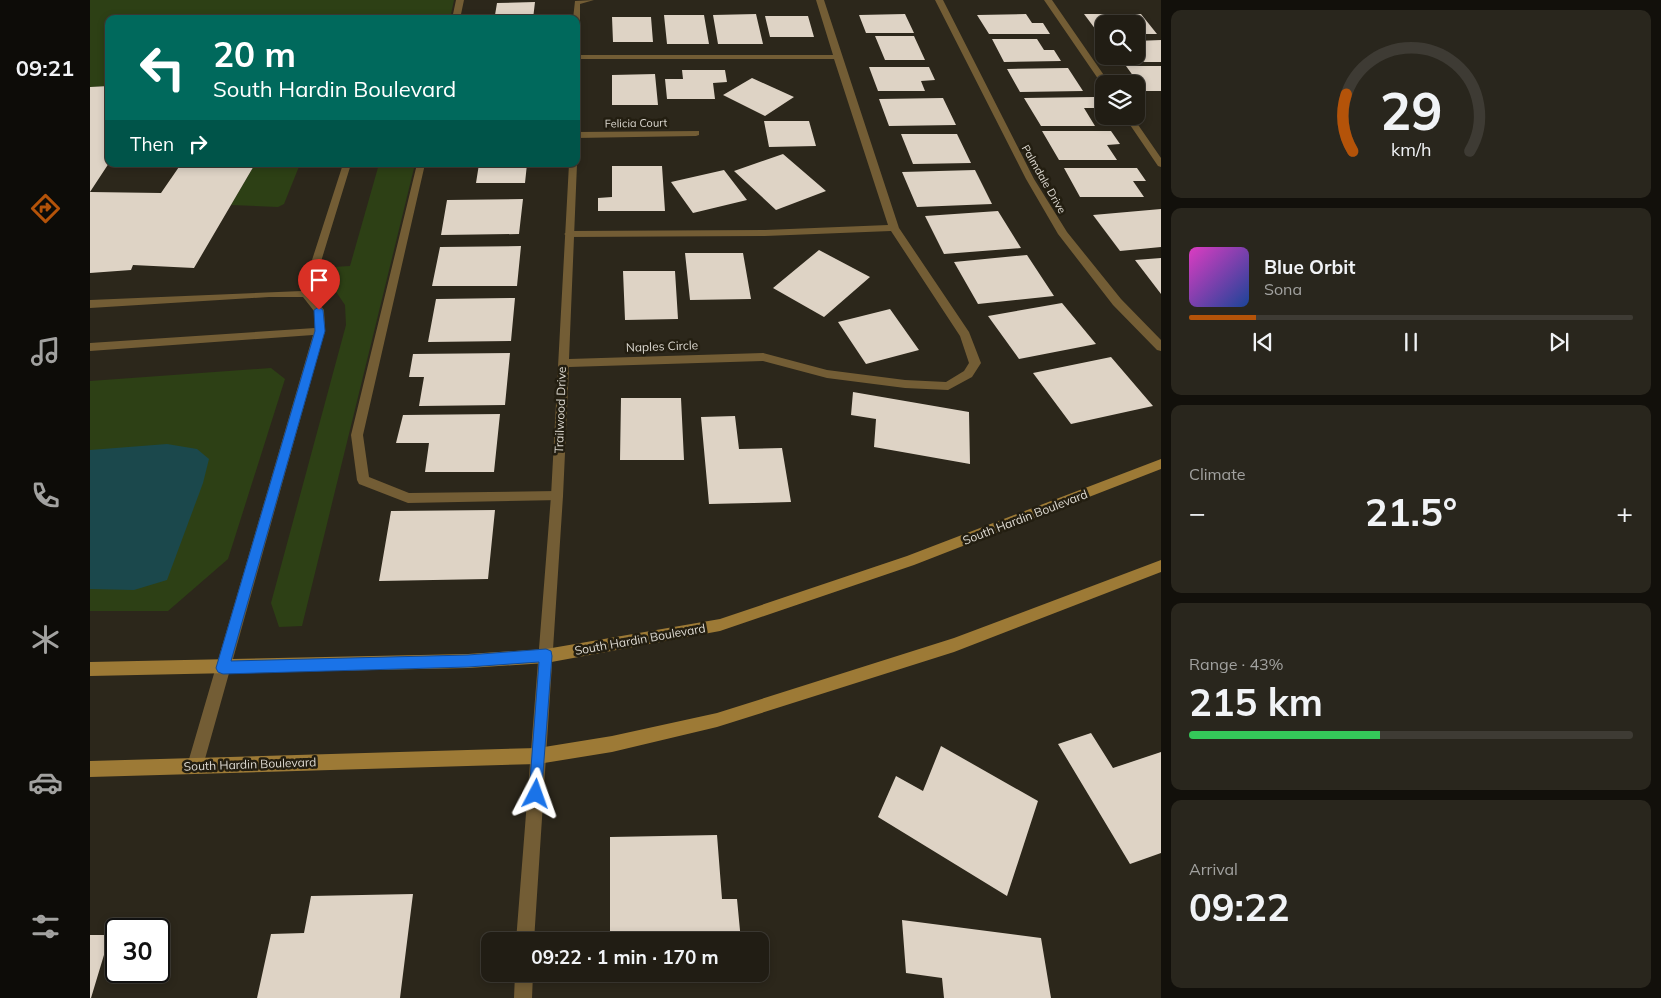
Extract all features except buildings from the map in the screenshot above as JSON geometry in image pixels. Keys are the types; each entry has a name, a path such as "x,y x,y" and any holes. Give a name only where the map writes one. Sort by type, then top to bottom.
{"main road":[{"name":"South Hardin Boulevard","path":"90,669 223,668 468,661 546,656 720,625 910,562 1161,464"},
{"name":"South Hardin Boulevard","path":"90,769 538,756 612,744 717,720 954,645 1161,566"}],"street":[{"path":"457,15 460,0"},
{"path":"576,15 577,2 590,0"},
{"path":"569,234 765,233 894,228 820,0"},
{"name":"Palmdale Drive","path":"939,0 1030,179 1063,234 1116,302 1161,348"},
{"path":"1048,0 1100,75"},
{"path":"580,57 837,57"},
{"path":"1134,125 1161,164"},
{"name":"Felicia Court","path":"580,135 696,133"},
{"path":"306,294 346,167"},
{"path":"420,167 357,434 363,480 408,498 557,496"},
{"name":"Trailwood Drive","path":"526,932 557,496 572,167"},
{"name":"Naples Circle","path":"562,362 763,357 828,374 905,384 948,386 968,374 975,363 965,335 894,228"},
{"path":"90,304 269,294 306,294"},
{"path":"196,766 320,331 319,310 306,294"},
{"path":"90,347 320,331"},
{"path":"522,998 523,982"}],"green space":[{"path":"90,0 454,0 451,15 105,15 105,86 90,87"},
{"path":"253,167 299,167 284,204 278,207 231,205"},
{"path":"378,167 414,167 302,626 279,627 271,603 346,325 345,305 328,280 333,267 350,266"},
{"path":"271,368 285,379 228,559 168,611 90,611 90,381"}],"water":[{"path":"167,444 197,449 209,459 203,483 167,580 134,590 90,589 90,450"}],"route":[{"path":"319,310 320,331 223,668 468,661 546,656 536,794"}]}
